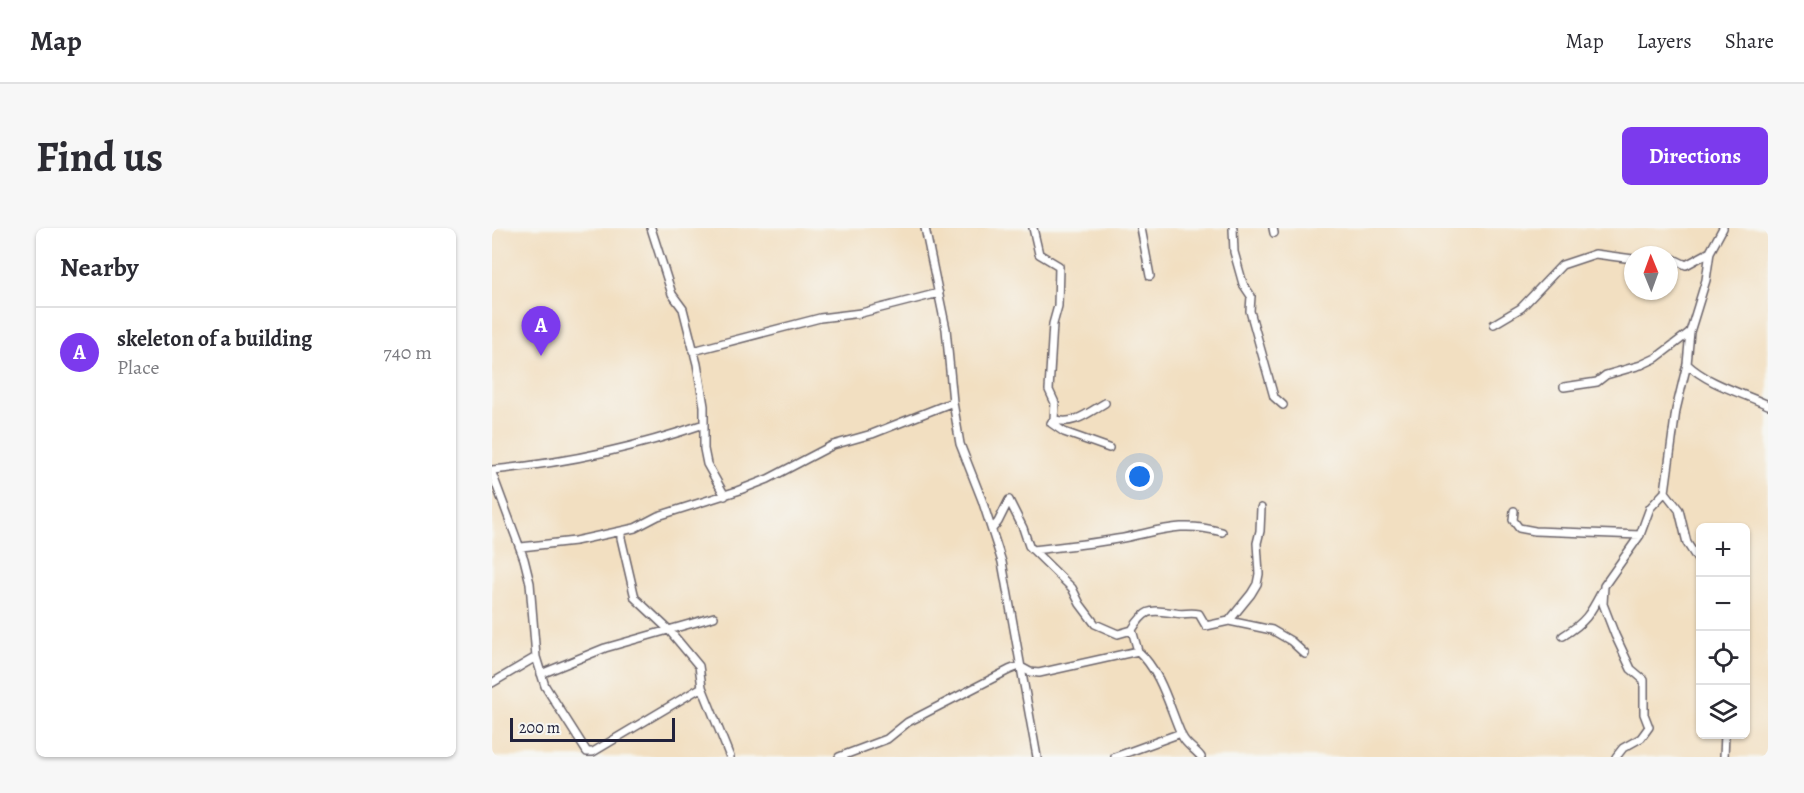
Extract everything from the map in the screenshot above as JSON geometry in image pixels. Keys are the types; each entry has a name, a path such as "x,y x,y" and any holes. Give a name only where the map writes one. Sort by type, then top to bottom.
{"street":[{"path":"651,228 672,294 683,309 702,382 704,449 707,464 725,496"},
{"path":"925,228 946,329 953,402 960,444 982,500 1002,562 1037,757"},
{"path":"1033,228 1039,254 1059,266 1058,306 1053,324 1049,390 1055,403 1052,423 1064,432 1108,448"},
{"path":"1141,228 1150,276"},
{"path":"1233,228 1234,252 1243,284 1251,296 1250,311 1274,397 1283,405"},
{"path":"1563,636 1580,625 1592,610 1604,586 1640,535 1650,508 1665,492 1676,410 1687,364 1690,332 1706,280 1710,252 1723,228"},
{"path":"1678,261 1686,265 1710,252"},
{"path":"1494,324 1521,308 1562,265 1595,254 1624,258"},
{"path":"693,351 820,318 861,313 939,293"},
{"path":"1564,387 1598,382 1606,375 1641,365 1656,358 1690,332"},
{"path":"1687,364 1713,381 1768,405"},
{"path":"521,547 575,541 635,528 658,516 725,496 768,479 833,445 872,434 953,402"},
{"path":"1054,419 1062,422 1072,421 1105,403"},
{"path":"702,687 591,753 586,750 544,686 536,657 530,583 521,547 492,471 584,458 704,424"},
{"path":"1665,492 1675,503 1688,543 1696,555"},
{"path":"992,529 1009,500 1029,546 1072,588 1080,604 1095,624 1118,634 1132,630 1144,614 1159,609 1178,614 1191,612 1198,614 1206,626 1229,621 1272,630 1291,641 1305,654"},
{"path":"1229,621 1257,584 1259,573 1257,543 1261,508"},
{"path":"1514,511 1513,520 1519,528 1535,531 1640,535"},
{"path":"1033,550 1119,539 1170,528 1202,526 1222,532"},
{"path":"621,532 635,598 669,630 699,666 702,687 730,757"},
{"path":"1604,586 1604,604 1615,635 1631,669 1644,680 1644,714 1649,727 1641,738 1623,748 1616,757"},
{"path":"540,674 605,648 714,617"},
{"path":"1132,630 1138,651 1148,659 1188,746 1201,757"},
{"path":"1019,666 1030,672 1039,673 1138,651"},
{"path":"492,683 536,657"},
{"path":"839,757 887,739 908,722 1019,666"},
{"path":"1115,757 1181,733"},
{"path":"1724,757 1725,739"}],"place":[{"name":"skeleton of a building","path":"541,356"}]}
